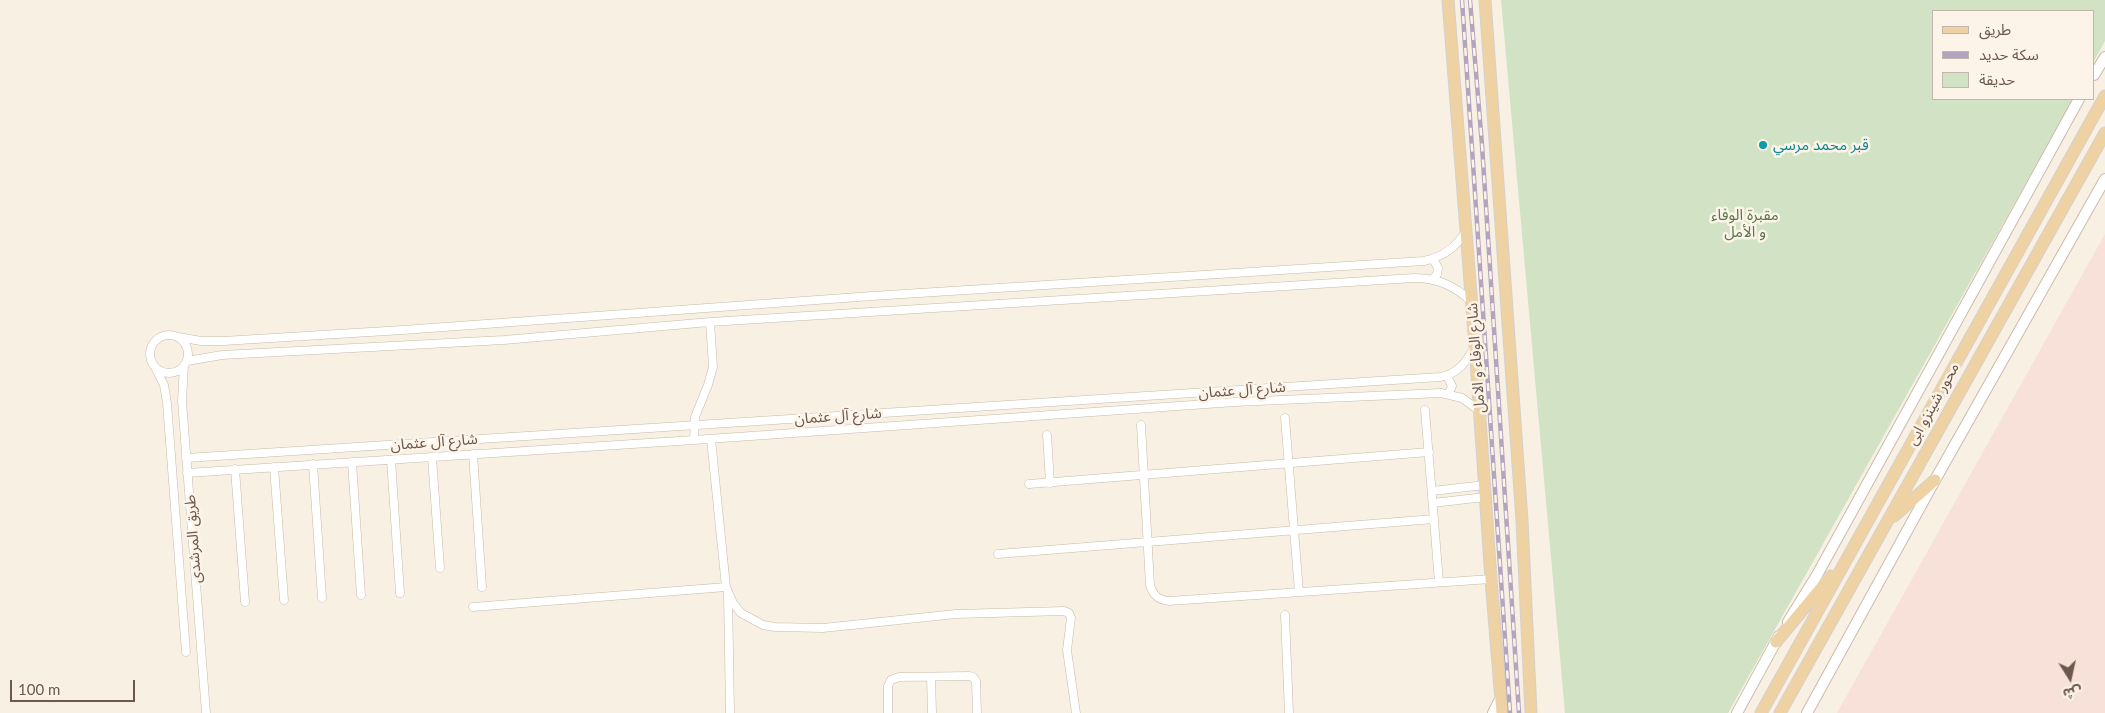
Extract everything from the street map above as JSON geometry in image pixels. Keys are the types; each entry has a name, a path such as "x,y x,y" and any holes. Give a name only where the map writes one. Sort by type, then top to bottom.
{"main road":[{"name":"شارع الوفاء و الامل","path":"1448,0 1476,346 1491,579 1502,713"},
{"path":"1485,0 1521,511 1532,712"},
{"name":"محور شينزو ابى","path":"1761,713 2105,96"},
{"name":"محور شينزو ابى","path":"1780,713 2105,133"},
{"path":"1887,522 1935,480"},
{"path":"1776,642 1848,556"}],"street":[{"path":"2095,73 2105,57"},
{"path":"1737,713 1776,642 1817,575 2078,100"},
{"path":"1807,713 1935,480 2105,180"},
{"path":"1466,231 1455,246 1433,259 1418,262 872,296 403,330 232,340 201,341 168,334 154,340 149,355 156,369 164,373 173,373 186,363 222,355 504,340 710,322 1414,278 1433,279 1457,290 1472,302"},
{"path":"1433,259 1438,268 1437,274 1433,279"},
{"path":"872,296 873,312"},
{"path":"694,440 697,409 708,385 713,367 710,322"},
{"path":"178,337 187,347 186,363"},
{"path":"1449,393 1452,386 1447,376 1464,364 1476,346"},
{"name":"طريق المرشدى","path":"186,363 182,389 206,713"},
{"name":"طريق المرشدى","path":"156,369 164,385 167,403 186,652"},
{"name":"شارع آل عثمان","path":"186,458 1447,376"},
{"name":"شارع آل عثمان","path":"187,473 1235,402 1449,393 1462,398 1480,411"},
{"path":"1425,410 1439,582"},
{"path":"1285,418 1299,592"},
{"path":"1141,425 1151,591 1158,599 1164,601 1491,579"},
{"path":"1047,435 1050,482"},
{"path":"711,439 727,589 730,713"},
{"path":"1029,484 1429,452"},
{"path":"473,454 482,588"},
{"path":"216,471 211,464 212,459 217,455"},
{"path":"432,457 440,568"},
{"path":"391,460 400,593"},
{"path":"352,462 361,595"},
{"path":"313,464 322,598"},
{"path":"274,467 284,600"},
{"path":"235,469 245,602"},
{"path":"1432,491 1454,488 1485,491"},
{"path":"1454,488 1455,501"},
{"path":"1433,503 1455,501 1485,491"},
{"path":"998,554 1434,519"},
{"path":"473,607 727,589"},
{"path":"727,589 733,603 741,613 751,620 775,627 830,628 956,614 1064,611 1069,613 1071,618 1067,650 1076,713"},
{"path":"1285,615 1289,713"},
{"path":"888,713 888,686 890,680 899,677 931,676 973,677 976,681 977,713"},
{"path":"931,676 932,713"},
{"path":"1493,713 1501,697"}],"shaded area":[{"path":"2105,234 2105,713 1837,713"}],"green space":[{"name":"مقبرة الوفاء و الأمل","path":"1501,0 2105,0 2105,41 2095,59 2095,10 1932,10 1932,100 2072,100 1728,713 1565,713"}],"railway":[{"path":"1462,0 1510,713"},
{"path":"1470,0 1482,145 1519,713"}],"place":[{"name":"قبر محمد مرسي","path":"1763,145"}]}
